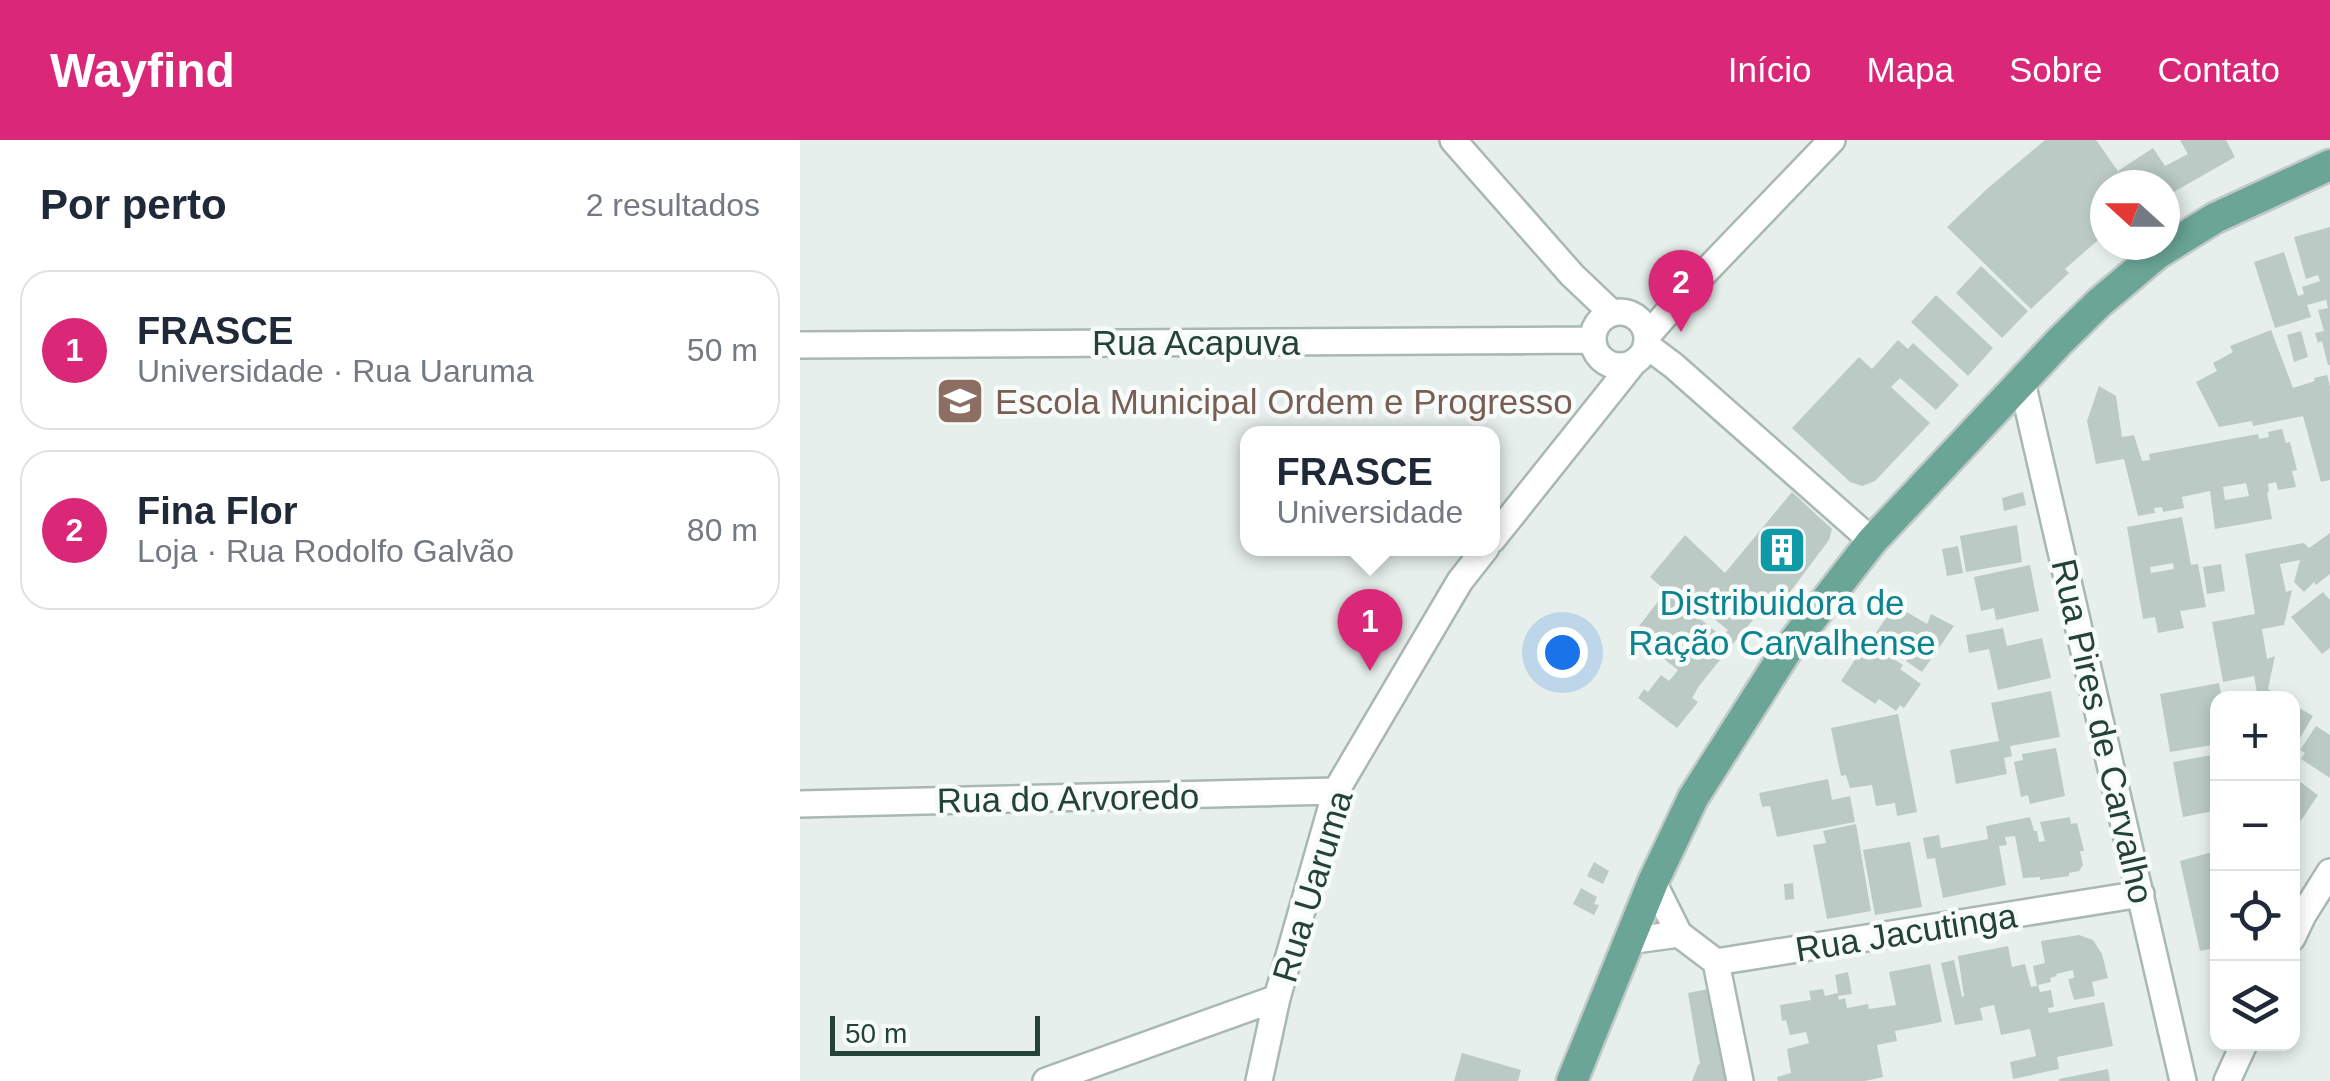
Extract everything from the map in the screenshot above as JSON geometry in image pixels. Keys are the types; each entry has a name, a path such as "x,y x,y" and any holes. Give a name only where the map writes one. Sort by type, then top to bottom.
{"main road":[{"path":"1572,1081 1653,882 1693,798 1784,654 1872,541 2100,302 2158,254 2215,218 2330,166"},
{"path":"1582,1081 1589,1043"}],"street":[{"path":"1453,140 1572,274 1612,313"},
{"path":"1500,530 1642,348 1638,318 1628,313 1612,313 1599,321 1592,340 1596,354 1616,367 1628,366 1642,348 1684,294 1832,140"},
{"name":"Rua Acapuva","path":"800,345 1592,340"},
{"path":"1642,348 1674,366 1872,541"},
{"name":"Rua Pires de Carvalho","path":"2022,382 2184,1081"},
{"name":"Rua Uaruma","path":"1259,1081 1278,998 1336,792 1460,581 1480,556"},
{"name":"Rua do Arvoredo","path":"800,804 1336,792"},
{"path":"2300,921 2330,872"},
{"path":"1653,882 1679,934 1716,962 1740,1081"},
{"name":"Rua Jacutinga","path":"1716,962 2141,894"},
{"path":"1628,941 1679,934"},
{"path":"1046,1081 1278,998"},
{"path":"2226,1081 2241,1051"}],"building":[{"path":"2045,140 2096,140 2117,170 2090,170 2090,247 2031,309 1947,227"},
{"path":"2180,140 2226,140 2235,157 2180,188 2180,170 2120,170 2153,148 2165,166 2188,154"},
{"path":"2330,227 2328,365 2322,341 2318,343 2315,333 2324,331 2318,310 2328,308 2326,300 2307,305 2311,317 2275,328 2254,262 2284,252 2298,296 2304,294 2302,287 2320,281 2318,275 2306,279 2294,237"},
{"path":"1981,266 2028,311 2002,338 1956,293"},
{"path":"1936,295 1993,348 1968,376 1911,322"},
{"path":"2271,330 2293,388 2327,375 2330,480 2321,482 2303,416 2253,426 2252,421 2219,427 2196,382 2217,371 2213,363 2233,352 2230,346"},
{"path":"2301,331 2308,357 2294,362 2287,335"},
{"path":"1898,340 1908,349 1913,343 1959,385 1936,410 1900,378 1891,387 1930,423 1875,481 1862,486 1850,482 1792,428 1859,357 1872,369"},
{"path":"2099,386 2116,396 2122,437 2134,435 2142,461 2150,460 2149,454 2258,434 2259,439 2282,429 2286,443 2290,442 2297,470 2292,471 2296,487 2278,490 2276,482 2268,484 2272,519 2215,529 2210,491 2182,497 2184,508 2163,512 2162,507 2154,508 2155,513 2138,516 2124,459 2096,464 2087,421","holes":["2246,483 2249,496 2225,500 2223,487"]},
{"path":"1792,492 1832,529 1829,540 1772,616 1763,608 1699,686 1692,698 1698,702 1677,728 1638,698 1661,675 1669,681 1678,670 1633,634 1666,591 1650,577 1685,535 1725,573","holes":["1678,590 1728,630 1722,637 1673,596"]},
{"path":"2023,492 2026,505 2004,511 2002,498"},
{"path":"2182,517 2191,565 2198,564 2206,607 2180,611 2184,628 2158,633 2155,617 2143,619 2127,527","holes":["2173,563 2174,569 2151,573 2150,567"]},
{"path":"2017,525 2022,562 1966,572 1960,536"},
{"path":"2330,533 2330,574 2304,592 2294,582 2300,560 2280,564 2286,592 2292,590 2284,625 2262,629 2267,659 2275,656 2268,689 2271,691 2257,691 2254,676 2223,682 2212,622 2255,614 2245,554 2304,543 2309,548"},
{"path":"1958,546 1963,573 1947,576 1942,549"},
{"path":"2221,564 2225,591 2207,594 2203,567"},
{"path":"2030,565 2039,611 1996,620 1994,608 1981,611 1974,577"},
{"path":"2323,592 2330,600 2330,648 2322,654 2291,617"},
{"path":"1895,605 1927,624 1931,614 1954,626 1922,672 1906,661 1910,656 1875,634"},
{"path":"2003,628 2007,646 2042,638 2051,678 1998,690 1989,649 1969,653 1966,635"},
{"path":"1867,641 1903,665 1900,669 1921,684 1904,708 1900,705 1896,711 1879,699 1875,704 1841,681"},
{"path":"2219,683 2221,691 2210,691 2210,745 2170,752 2160,694"},
{"path":"2051,691 2060,737 2010,746 2012,756 2004,758 2007,774 1956,784 1950,750 1999,741 1991,703"},
{"path":"2300,709 2313,716 2300,738"},
{"path":"1898,714 1917,812 1897,816 1895,803 1876,806 1872,785 1850,788 1846,775 1841,776 1831,728"},
{"path":"2316,726 2330,735 2330,778 2301,759 2305,753 2300,750"},
{"path":"2056,748 2065,796 2030,804 2028,795 2021,797 2014,762 2023,760 2022,754"},
{"path":"2210,755 2210,812 2183,817 2173,762"},
{"path":"1828,779 1832,800 1850,796 1855,822 1777,837 1770,806 1762,807 1759,793"},
{"path":"2300,782 2318,795 2300,822"},
{"path":"2030,817 2039,842 2045,841 2040,822 2070,817 2071,824 2077,823 2084,851 2080,851 2083,865 2079,871 2040,880 2023,878 2015,836 2005,837 2007,845 1999,846 2006,885 1943,898 1935,858 1927,859 1923,838 1939,835 1941,848 1988,839 1986,826"},
{"path":"1856,824 1871,911 1827,919 1813,845 1826,843 1823,831"},
{"path":"1910,842 1922,907 1875,915 1863,850"},
{"path":"2210,853 2210,949 2200,951 2180,861"},
{"path":"1594,862 1609,871 1603,884 1587,876"},
{"path":"1793,883 1794,899 1785,900 1784,884"},
{"path":"1581,888 1597,897 1594,904 1599,905 1594,915 1573,904"},
{"path":"2079,935 2093,940 2102,954 2108,978 2092,982 2095,996 2074,1000 2068,979 2074,978 2073,970 2056,974 2051,982 2038,985 2040,992 2051,990 2054,1007 2048,1008 2049,1013 2104,1002 2113,1046 2057,1057 2059,1069 2013,1079 2010,1062 2036,1056 2030,1029 2001,1035 1994,1005 1980,1008 1983,1020 1955,1025 1941,963 1954,960 1962,997 1958,956 2008,946 2012,967 2025,964 2031,987 2037,986 2033,966 2045,963 2041,941"},
{"path":"1930,964 1942,1022 1895,1031 1897,1041 1877,1045 1883,1077 1865,1081 1778,1081 1777,1077 1791,1073 1787,1049 1809,1043 1806,1032 1790,1035 1786,1020 1782,1021 1780,1005 1811,1000 1809,991 1823,989 1825,996 1838,993 1835,975 1848,972 1852,994 1838,996 1839,1000 1845,998 1847,1008 1896,1005 1889,972"},
{"path":"1718,987 1736,1081 1692,1081 1700,1064 1688,993"},
{"path":"1462,1053 1521,1070 1518,1081 1454,1081"},
{"path":"2108,1069 2110,1081 2059,1081 2059,1079"}],"place":[{"name":"Fina Flor","path":"1681,332"},
{"name":"Escola Municipal Ordem e Progresso","path":"960,401"},
{"name":"Distribuidora de Ração Carvalhense","path":"1782,550"},
{"name":"FRASCE","path":"1370,671"}]}
